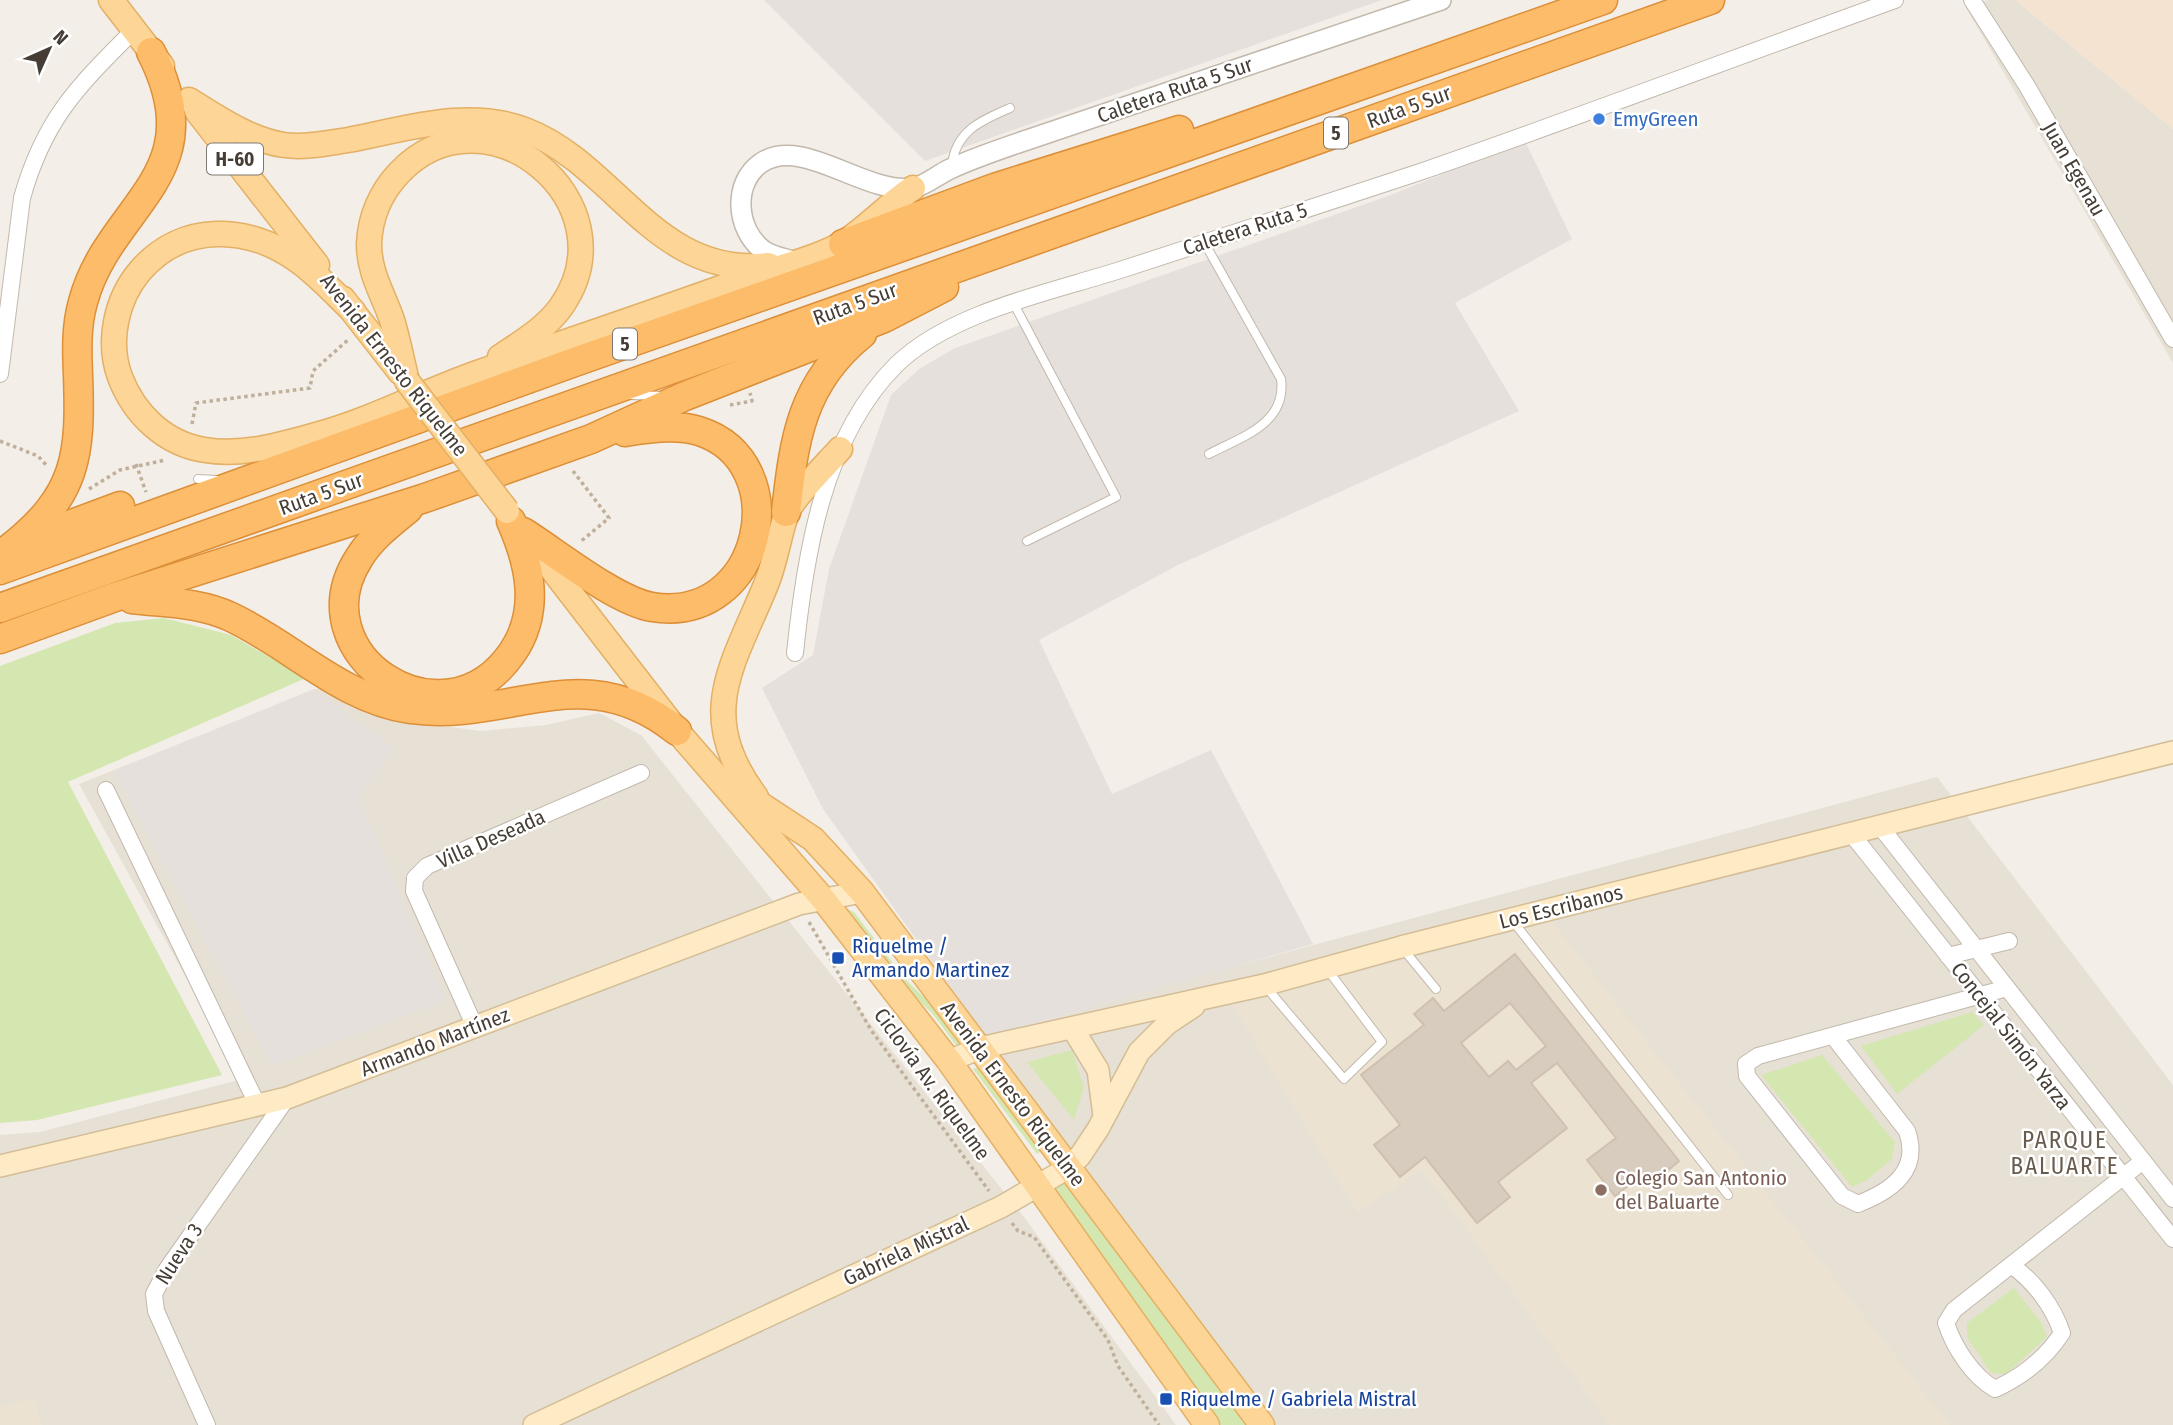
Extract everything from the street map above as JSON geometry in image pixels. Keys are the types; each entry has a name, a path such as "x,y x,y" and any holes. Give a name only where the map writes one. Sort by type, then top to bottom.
{"highway":[{"name":"Ruta 5 Sur","path":"3,557 243,482 1603,0"},
{"name":"Ruta 5 Sur","path":"0,608 1710,0"},
{"path":"843,244 1035,175 1321,86 1481,43"},
{"path":"3,557 47,513 70,475 79,438 77,347 85,296 101,260 151,190 166,155 170,109 164,80 151,52"},
{"path":"0,639 115,597 425,498 591,439 685,396 884,318 1008,249"},
{"path":"786,513 795,438 807,402 838,356 884,318"},
{"path":"515,522 562,557 636,603 666,608 682,607 711,596 724,587 744,564 755,536 757,504 753,488 738,460 714,438 699,431 662,428 591,439"},
{"path":"3,557 148,496 321,434"},
{"path":"425,498 393,521 359,557 352,571 345,601 349,631 370,667 390,682 426,695 465,691 489,678 508,659 524,631 530,603 527,564 515,522"},
{"path":"115,597 179,602 229,616 336,681 398,706 450,710 554,694 588,694 637,705 677,731"}],"main road":[{"name":"Avenida Ernesto Riquelme","path":"111,0 811,901 949,1061 1207,1425"},
{"path":"189,100 243,131 285,145 333,142 446,121 477,120 506,124 526,130 561,150 650,227 699,256 743,266 794,262"},
{"path":"407,382 391,318 370,260 371,226 382,195 403,168 432,150 464,142 498,144 529,157 543,167 565,193 572,208 579,241 576,275 561,306 537,332 477,373"},
{"path":"358,318 299,261 273,245 252,237 217,233 182,240 152,259 129,286 116,318 114,354 124,387 143,417 171,439 204,450 222,452 265,448 321,434 477,373 843,244 913,188"},
{"path":"760,804 732,755 724,721 723,702 730,664 771,572 786,513 841,449"},
{"name":"Avenida Ernesto Riquelme","path":"677,731 738,781 760,804 813,839 862,892 1262,1425"},
{"name":"Los Escribanos","path":"949,1061 980,1048 1264,985 1401,947 2173,752"},
{"name":"Armando Martínez","path":"0,1166 287,1098 811,901 862,892"},
{"name":"Gabriela Mistral","path":"534,1425 1001,1207 1068,1168 1091,1142 1139,1052 1167,1024 1211,997"},
{"path":"1073,1029 1098,1070 1104,1118"}],"street":[{"name":"Caletera Ruta 5 Sur","path":"913,188 952,168 1441,0"},
{"name":"Caletera Ruta 5","path":"795,653 800,605 813,544 841,449 871,396 914,350 953,327 1014,304 1421,171 1895,0"},
{"name":"Juan Egenau","path":"1972,0 2026,86 2173,339"},
{"path":"0,374 22,198 29,172 46,134 68,98 134,30"},
{"path":"794,262 765,251 753,241 743,222 741,205 744,185 748,176 763,162 792,154 859,178 913,188"},
{"name":"Villa Deseada","path":"475,1027 414,891 415,878 428,866 641,773"},
{"path":"106,790 258,1106"},
{"name":"Concejal Simón Yarza","path":"1878,825 2173,1199"},
{"name":"Concejal Simón Yarza","path":"1850,832 2173,1239"},
{"path":"1948,956 2009,941"},
{"path":"1833,1036 1907,1131 1913,1147 1902,1178 1875,1198 1858,1204 1842,1196 1747,1076 1746,1064 1758,1056 2007,988"},
{"name":"Nueva 3","path":"207,1425 156,1311 154,1293 167,1269 287,1098"},
{"path":"2011,1265 2030,1281 2056,1315 2062,1333 2053,1347 2015,1380 1995,1389 1983,1382 1952,1339 1946,1323 1954,1310 2011,1265 2123,1177 2143,1161"}],"lane":[{"path":"952,168 955,150 964,134 976,123 1010,108"},
{"path":"1204,243 1281,379 1282,388 1279,404 1269,420 1209,454"},
{"path":"1014,304 1116,497 1027,541"},
{"path":"762,377 785,358"},
{"path":"603,394 685,396 724,392"},
{"path":"198,479 243,482"},
{"path":"1512,920 1728,1195"},
{"path":"1401,947 1436,989"},
{"path":"1264,985 1343,1079 1382,1042 1327,969"}],"path":[{"path":"313,371 358,318"},
{"path":"136,464 148,496"},
{"path":"562,557 609,518"},
{"name":"Ciclovía Av. Riquelme","path":"811,901 871,1030 1018,1231 1034,1237 1108,1340 1118,1366 1158,1425"}],"shaded area":[{"path":"764,0 1382,0 925,161"},
{"path":"1989,0 2015,0 2173,129 2173,363 1965,6"},
{"path":"2015,0 2173,0 2173,129"},
{"path":"1525,141 1572,239 1455,303 1519,411 1178,565 1039,640 1112,794 1211,750 1313,944 986,1037 823,809 762,688 813,655 829,569 891,395 919,369 955,348 1388,196"},
{"path":"329,684 391,719 481,731 546,725 599,713 641,735 1024,1217 1176,1425 0,1425 0,1135 40,1132 242,1079 79,784"},
{"path":"314,689 394,748 359,797 446,1000 272,1066 113,771"},
{"path":"1937,777 2173,1085 2173,1425 1274,1425 986,1037 1225,969"},
{"name":"Colegio San Antonio del Baluarte","path":"1552,922 1950,1425 1610,1425 1422,1169 1358,1213 1232,1005"},
{"path":"32,1398 43,1425 0,1425 0,1408"}],"green space":[{"path":"164,618 231,635 306,678 68,782 222,1075 37,1120 0,1123 0,666 115,623"},
{"path":"842,907 854,912 905,979 936,1009 965,1047 959,1049 932,1013 901,984"},
{"path":"1972,1012 1984,1025 1897,1094 1861,1046"},
{"path":"1072,1050 1084,1087 1074,1120 1027,1062"},
{"path":"1822,1055 1895,1142 1892,1159 1867,1180 1852,1187 1761,1075"},
{"path":"979,1067 1042,1150 1037,1154 973,1069"},
{"path":"1063,1182 1249,1425 1221,1425 1053,1189"},
{"path":"2014,1288 2042,1324 2047,1337 2006,1374 1991,1373 1967,1337 1967,1323"}],"building":[{"path":"1515,954 1679,1161 1655,1181 1647,1171 1615,1196 1587,1160 1616,1138 1557,1063 1531,1083 1567,1128 1498,1182 1510,1197 1477,1223 1425,1157 1400,1177 1374,1145 1400,1125 1361,1075 1424,1025 1414,1014 1433,998 1444,1011","holes":["1510,1003 1546,1046 1516,1070 1508,1061 1489,1077 1461,1043"]}],"place":[{"name":"EmyGreen","path":"1599,119"},
{"name":"Riquelme / Armando Martinez","path":"838,958"},
{"name":"Colegio San Antonio del Baluarte","path":"1601,1190"},
{"name":"Riquelme / Gabriela Mistral","path":"1166,1399"}],"district":[{"name":"PARQUE BALUARTE","path":"2065,1153"}]}
